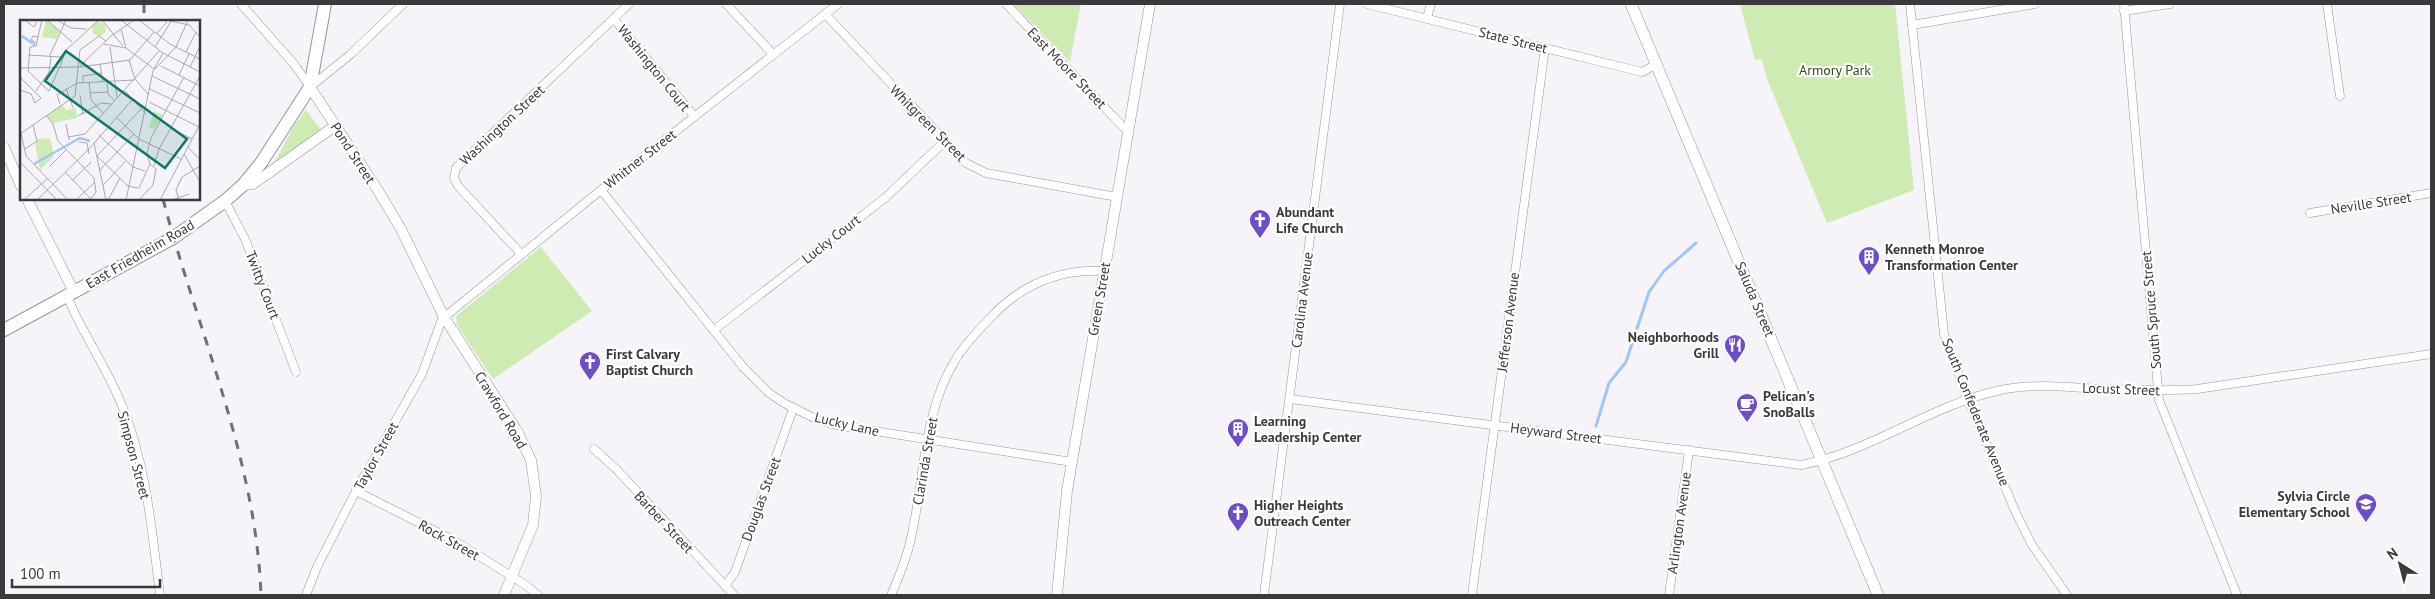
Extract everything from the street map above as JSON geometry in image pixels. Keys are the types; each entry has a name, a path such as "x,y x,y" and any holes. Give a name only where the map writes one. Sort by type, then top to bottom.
{"main road":[{"path":"243,185 261,163 310,87 324,4"},
{"name":"Saluda Street","path":"1631,4 1878,595"},
{"name":"East Friedheim Road","path":"4,330 166,242 225,201 243,185"}],"street":[{"name":"Pond Street","path":"241,4 294,64 310,87 401,230 444,317"},
{"path":"310,87 351,54 403,4"},
{"name":"Washington Street","path":"521,254 458,186 454,172 456,168 629,4"},
{"path":"726,4 773,54"},
{"name":"Whitner Street","path":"444,317 694,116 838,4"},
{"name":"East Moore Street","path":"1006,4 1128,132"},
{"name":"Green Street","path":"1057,595 1060,546 1072,462 1150,4"},
{"name":"Carolina Avenue","path":"1264,595 1340,4"},
{"name":"State Street","path":"1367,4 1642,72 1657,64"},
{"path":"1427,18 1431,4"},
{"name":"South Confederate Avenue","path":"1910,4 1944,334 1968,400 2032,545 2067,595"},
{"path":"1912,25 2035,4"},
{"path":"2124,7 2170,4"},
{"path":"2327,4 2340,96"},
{"name":"South Spruce Street","path":"2124,7 2158,390 2166,419 2237,595"},
{"name":"Whitgreen Street","path":"825,14 944,142 966,163 986,173 1117,197"},
{"name":"Washington Court","path":"614,19 694,116"},
{"name":"Jefferson Avenue","path":"1472,595 1545,48"},
{"name":"East Friedheim Road","path":"243,185 253,184 335,126"},
{"name":"Lucky Court","path":"714,330 885,198 944,142"},
{"path":"4,147 20,184"},
{"name":"Lucky Lane","path":"601,190 755,380 793,409 836,424 1072,462"},
{"name":"Neville Street","path":"2310,213 2431,193"},
{"path":"27,200 71,294"},
{"name":"Twitty Court","path":"225,201 245,239 296,372"},
{"name":"Clarinda Street","path":"891,595 905,564 912,538 927,440 940,392 955,360 978,330 1001,307 1024,289 1043,279 1083,271 1104,271"},
{"name":"Simpson Street","path":"71,294 123,409 134,442 147,498 160,595"},
{"name":"Taylor Street","path":"306,595 317,568 356,491 422,374 444,317"},
{"name":"Crawford Road","path":"444,317 517,431 534,472 536,496 533,525 504,595"},
{"name":"Locust Street","path":"1822,461 1968,400 1996,391 2039,386 2158,390 2228,385 2431,354"},
{"name":"Heyward Street","path":"1290,399 1801,465 1822,461"},
{"name":"Douglas Street","path":"725,586 735,572 793,409"},
{"name":"Barber Street","path":"594,449 616,469 734,595"},
{"name":"Arlington Avenue","path":"1669,595 1689,450"},
{"name":"Rock Street","path":"356,491 455,541 538,595"}],"green space":[{"path":"1013,4 1081,4 1070,62"},
{"name":"Armory Park","path":"1740,4 1895,4 1914,190 1827,223 1767,79 1762,59 1755,60"},
{"path":"306,110 321,130 274,163 294,126"},
{"path":"541,247 592,311 493,379 457,325 456,316"}],"waterway":[{"path":"1596,426 1609,383 1626,362 1649,292 1664,271 1696,243"}],"railway":[{"path":"144,4 144,20"},
{"path":"163,200 237,444 257,544 261,595"}],"place":[{"name":"Abundant Life Church","path":"1260,239"},
{"name":"Kenneth Monroe Transformation Center","path":"1869,276"},
{"name":"Neighborhoods Grill","path":"1735,364"},
{"name":"First Calvary Baptist Church","path":"590,381"},
{"name":"Pelican's SnoBalls","path":"1747,423"},
{"name":"Learning Leadership Center","path":"1238,448"},
{"name":"Sylvia Circle Elementary School","path":"2366,523"},
{"name":"Higher Heights Outreach Center","path":"1238,532"}]}
